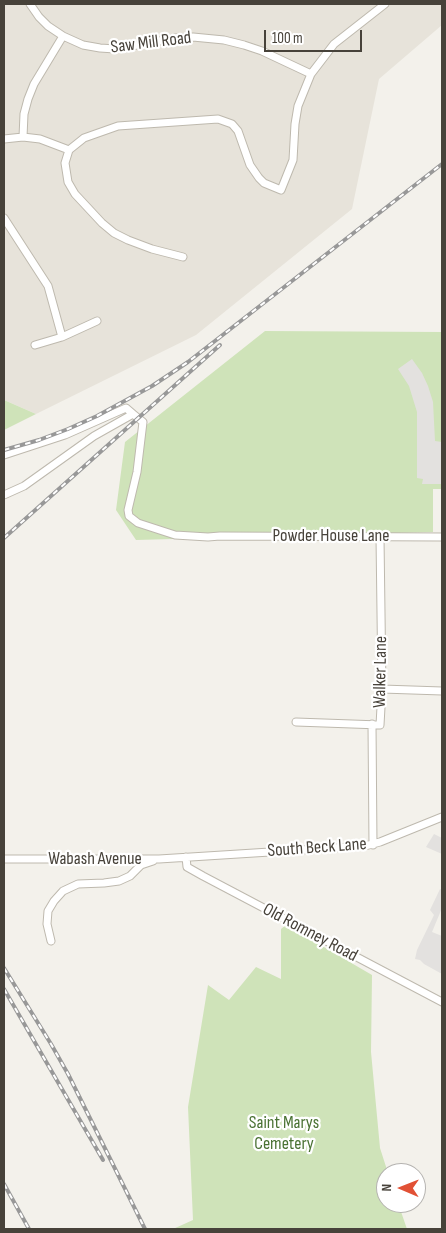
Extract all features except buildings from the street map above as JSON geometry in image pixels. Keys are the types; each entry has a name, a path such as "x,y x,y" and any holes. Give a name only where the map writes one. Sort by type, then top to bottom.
{"street":[{"name":"Saw Mill Road","path":"30,4 42,20 62,36 83,45 108,49 127,48 176,38 193,37 224,40 244,44 262,51 311,74"},
{"path":"183,257 152,249 128,240 114,233 102,223 75,194 68,182 65,162 69,150 84,138 118,126 218,119 232,124 238,131 248,160 259,178 264,183 281,190 293,160 298,106 311,74 334,44 384,4"},
{"path":"23,137 24,114 28,99 34,84 62,36"},
{"path":"4,139 23,137 40,139 69,150"},
{"path":"4,218 48,286 62,336"},
{"path":"35,345 97,321"},
{"path":"4,455 65,435 126,408 134,414 94,436 24,486 4,495"},
{"name":"Powder House Lane","path":"134,414 143,422 141,454 130,502 129,516 138,524 175,535 208,537 442,537"},
{"name":"Walker Lane","path":"296,722 380,724 382,690 380,537"},
{"path":"382,690 442,691"},
{"path":"372,724 373,844"},
{"name":"South Beck Lane","path":"186,857 373,844 442,817"},
{"name":"Wabash Avenue","path":"4,859 159,859 186,857"},
{"name":"Old Romney Road","path":"186,857 187,867 442,1002"},
{"path":"51,941 46,924 48,911 63,891 78,884 119,881 130,876 141,865 159,859"}],"shaded area":[{"path":"4,4 442,4 442,25 379,79 352,209 196,335 36,414 4,400"},
{"path":"412,359 422,373 433,402 435,441 442,442 442,484 422,484 423,479 417,478 417,412 409,386 398,369"},
{"path":"434,834 442,838 442,854 426,847"},
{"path":"440,889 442,890 442,908 432,932 442,936 442,974 420,960 415,959 417,950 434,915 430,910"}],"green space":[{"path":"265,331 442,332 442,489 433,489 433,532 136,540 116,510 125,442"},
{"path":"4,400 36,414 4,430"},
{"name":"Saint Marys Cemetery","path":"286,925 372,975 371,1052 380,1148 385,1163 376,1163 376,1213 401,1213 407,1229 173,1229 193,1220 188,1107 208,985 229,1000 256,967 281,979 281,929"}],"railway":[{"path":"4,450 68,429 97,416 152,386 188,362 442,164"},
{"path":"4,538 220,345"},
{"path":"4,968 68,1074 145,1229"},
{"path":"4,989 103,1160"},
{"path":"4,1184 29,1229"}]}
